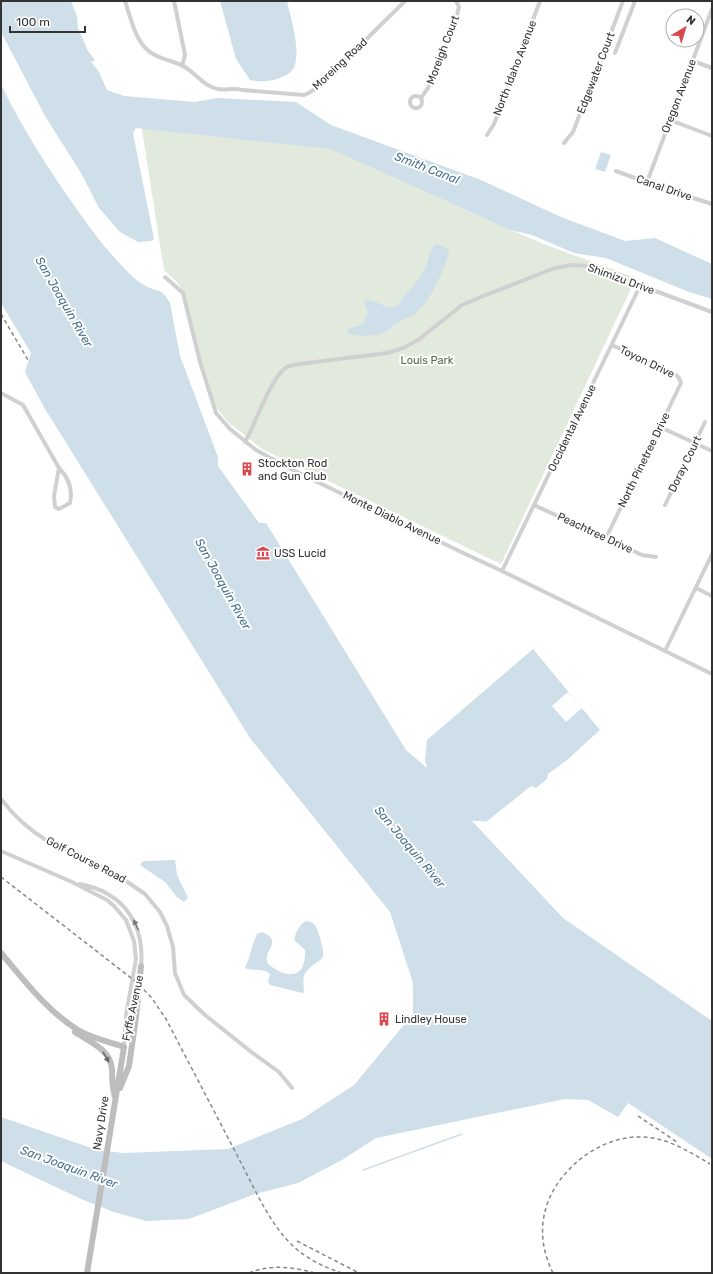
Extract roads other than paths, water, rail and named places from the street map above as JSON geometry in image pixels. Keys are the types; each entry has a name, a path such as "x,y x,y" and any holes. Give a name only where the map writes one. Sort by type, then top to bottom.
{"street":[{"name":"Moreing Road","path":"124,1 136,33 145,48 153,54 182,66 210,86 218,89 235,88 242,90 298,95 310,93 328,79 405,1"},
{"path":"174,1 185,55 182,66"},
{"name":"Moreigh Court","path":"422,98 428,88 456,18 459,7 456,1"},
{"name":"North Idaho Avenue","path":"487,135 494,124 540,1"},
{"name":"Edgewater Court","path":"564,143 573,132 623,1"},
{"path":"615,53 635,1"},
{"name":"Oregon Avenue","path":"647,182 712,10"},
{"path":"693,61 712,68"},
{"path":"670,120 712,136"},
{"name":"Canal Drive","path":"616,171 712,204"},
{"name":"Shimizu Drive","path":"245,442 273,383 281,372 287,367 393,351 418,340 462,305 555,268 572,265 588,266 712,312"},
{"name":"Monte Diablo Avenue","path":"166,277 183,293 200,362 214,409 220,419 245,442 264,455 285,466 712,674"},
{"name":"Occidental Avenue","path":"502,571 640,286"},
{"name":"Toyon Drive","path":"612,345 670,372 681,381"},
{"name":"North Pinetree Drive","path":"606,538 680,386 681,381"},
{"path":"1,393 23,405 59,468 70,483 70,503 59,509 55,507 54,501 59,468"},
{"name":"Doray Court","path":"665,505 705,422"},
{"path":"660,427 712,451"},
{"name":"Peachtree Drive","path":"534,505 642,555 656,557"},
{"path":"665,651 712,554"},
{"path":"696,588 712,596"},
{"name":"Golf Course Road","path":"1,799 18,819 37,835 113,872 145,894 160,912 167,926 173,947 175,973 184,995 205,1015 283,1076 292,1088"},
{"name":"Fyffe Avenue","path":"1,851 72,882 107,900 121,912 131,930 136,959 126,1015 124,1047"},
{"name":"Fyffe Avenue","path":"72,882 107,893 129,912 138,931 141,942 141,964"},
{"path":"1,953 53,1012 79,1030 95,1038 124,1047"},
{"path":"115,1099 129,1066 141,964"},
{"path":"37,994 46,1008 60,1023 99,1046 107,1056 111,1067 112,1086 115,1099"},
{"name":"Fyffe Avenue","path":"124,1047 136,1003"},
{"name":"Navy Drive","path":"87,1273 124,1047"}],"water":[{"name":"Smith Canal","path":"1,1 71,1 77,16 78,28 88,51 95,60 91,62 99,72 107,90 124,96 194,102 218,98 296,102 331,125 481,180 561,217 625,241 655,238 712,264 712,299 689,292 606,258 574,253 532,235 510,230 331,149 136,128 133,133 154,239 151,241 138,242 120,232 99,208 81,173 45,116 1,32"},
{"path":"220,1 287,1 296,41 296,58 293,69 278,79 270,81 250,80 236,59"},
{"name":"San Joaquin River","path":"1,84 27,133 46,164 99,240 132,276 144,285 162,292 167,298 170,303 180,356 218,457 218,466 259,523 266,523 406,750 427,768 425,761 427,740 533,649 600,730 567,760 548,774 547,779 536,788 531,786 486,822 472,821 563,918 712,1021 712,1159 628,1103 618,1117 588,1100 565,1099 376,1138 342,1160 298,1183 255,1194 189,1219 146,1221 114,1212 81,1199 1,1161 1,1117 97,1150 124,1153 228,1149 302,1119 354,1085 413,1014 413,983 390,912 250,738 45,409 25,372 31,353 1,303"},
{"path":"601,152 611,155 605,172 595,169"},
{"path":"438,244 449,250 449,253 436,286 415,314 398,322 382,333 368,336 348,333 347,330 364,322 368,313 364,302 366,300 374,301 389,308 399,303 421,275 427,265 431,250"},
{"path":"175,860 177,875 188,898 184,902 177,897 165,882 140,865 145,861"},
{"path":"306,921 313,923 316,927 321,941 323,957 311,966 304,975 304,992 302,993 270,985 268,982 270,974 261,970 251,970 245,968 257,934 262,932 269,935 272,939 267,955 268,964 275,969 288,974 299,972 304,960 305,950 294,940 298,929"}],"waterway":[{"path":"363,1170 462,1134"}],"railway":[{"path":"1,314 28,360"},
{"path":"1,347 1,362"},
{"path":"1,877 135,981 151,997 166,1019 260,1200 273,1222 288,1241 300,1252 320,1264 342,1273"},
{"path":"638,1116 677,1142"},
{"path":"553,1273 546,1257 543,1240 543,1225 546,1209 551,1195 559,1181 583,1157 597,1148 619,1139 643,1137 670,1143 687,1150 710,1164"},
{"path":"297,1241 359,1273"},
{"path":"249,1273 273,1267 298,1269 315,1273"}],"place":[{"name":"Stockton Rod and Gun Club","path":"247,469"},
{"name":"USS Lucid","path":"263,553"},
{"name":"Lindley House","path":"384,1019"}],"park label":[{"name":"Louis Park","path":"427,360"}]}
